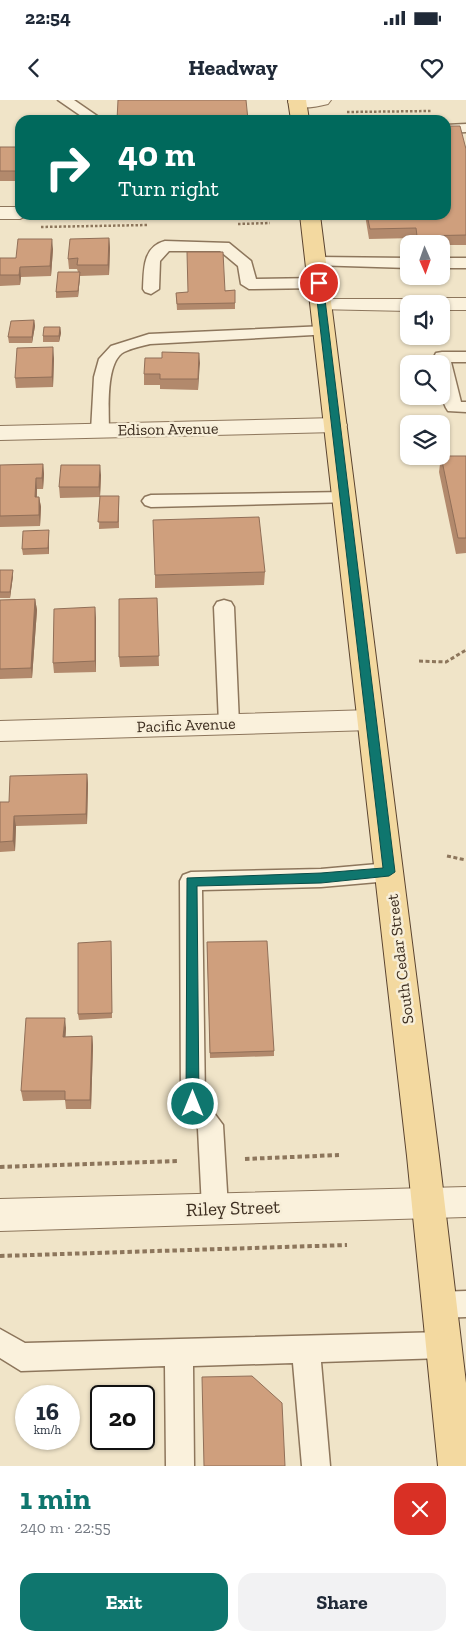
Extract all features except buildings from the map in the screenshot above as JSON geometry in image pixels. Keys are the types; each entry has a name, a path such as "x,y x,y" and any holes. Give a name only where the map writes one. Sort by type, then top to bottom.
{"main road":[{"path":"297,101 299,115"},
{"name":"South Cedar Street","path":"311,220 429,1203 452,1304 443,1345 457,1466"}],"street":[{"path":"297,101 322,100"},
{"path":"0,214 15,213"},
{"path":"319,283 400,303"},
{"path":"450,304 466,304"},
{"name":"Edison Avenue","path":"0,433 336,425"},
{"name":"Pacific Avenue","path":"0,731 371,720"},
{"name":"Riley Street","path":"0,1215 466,1202"}],"lane":[{"path":"65,100 88,115"},
{"path":"451,129 466,128"},
{"path":"151,289 152,260 165,246 224,246 246,264 249,284 319,283 400,265"},
{"path":"450,263 466,263"},
{"path":"100,431 102,377 107,359 116,349 148,339 325,331"},
{"path":"466,357 442,357 454,407 466,407"},
{"path":"151,501 345,498"},
{"path":"224,607 229,724"},
{"path":"215,1208 210,1125 193,1104 191,882 321,878 389,872"},
{"path":"0,1342 21,1356 443,1345"},
{"path":"306,1348 316,1466"},
{"path":"179,1352 180,1466"}],"path":[{"path":"339,112 437,110"},
{"path":"232,224 270,223"},
{"path":"39,228 154,225"},
{"path":"419,661 446,662 466,650"},
{"path":"447,856 466,860"},
{"path":"0,1167 339,1155"},
{"path":"0,1256 346,1245"}],"route":[{"path":"193,1104 191,882 321,878 389,872 319,283"}]}
